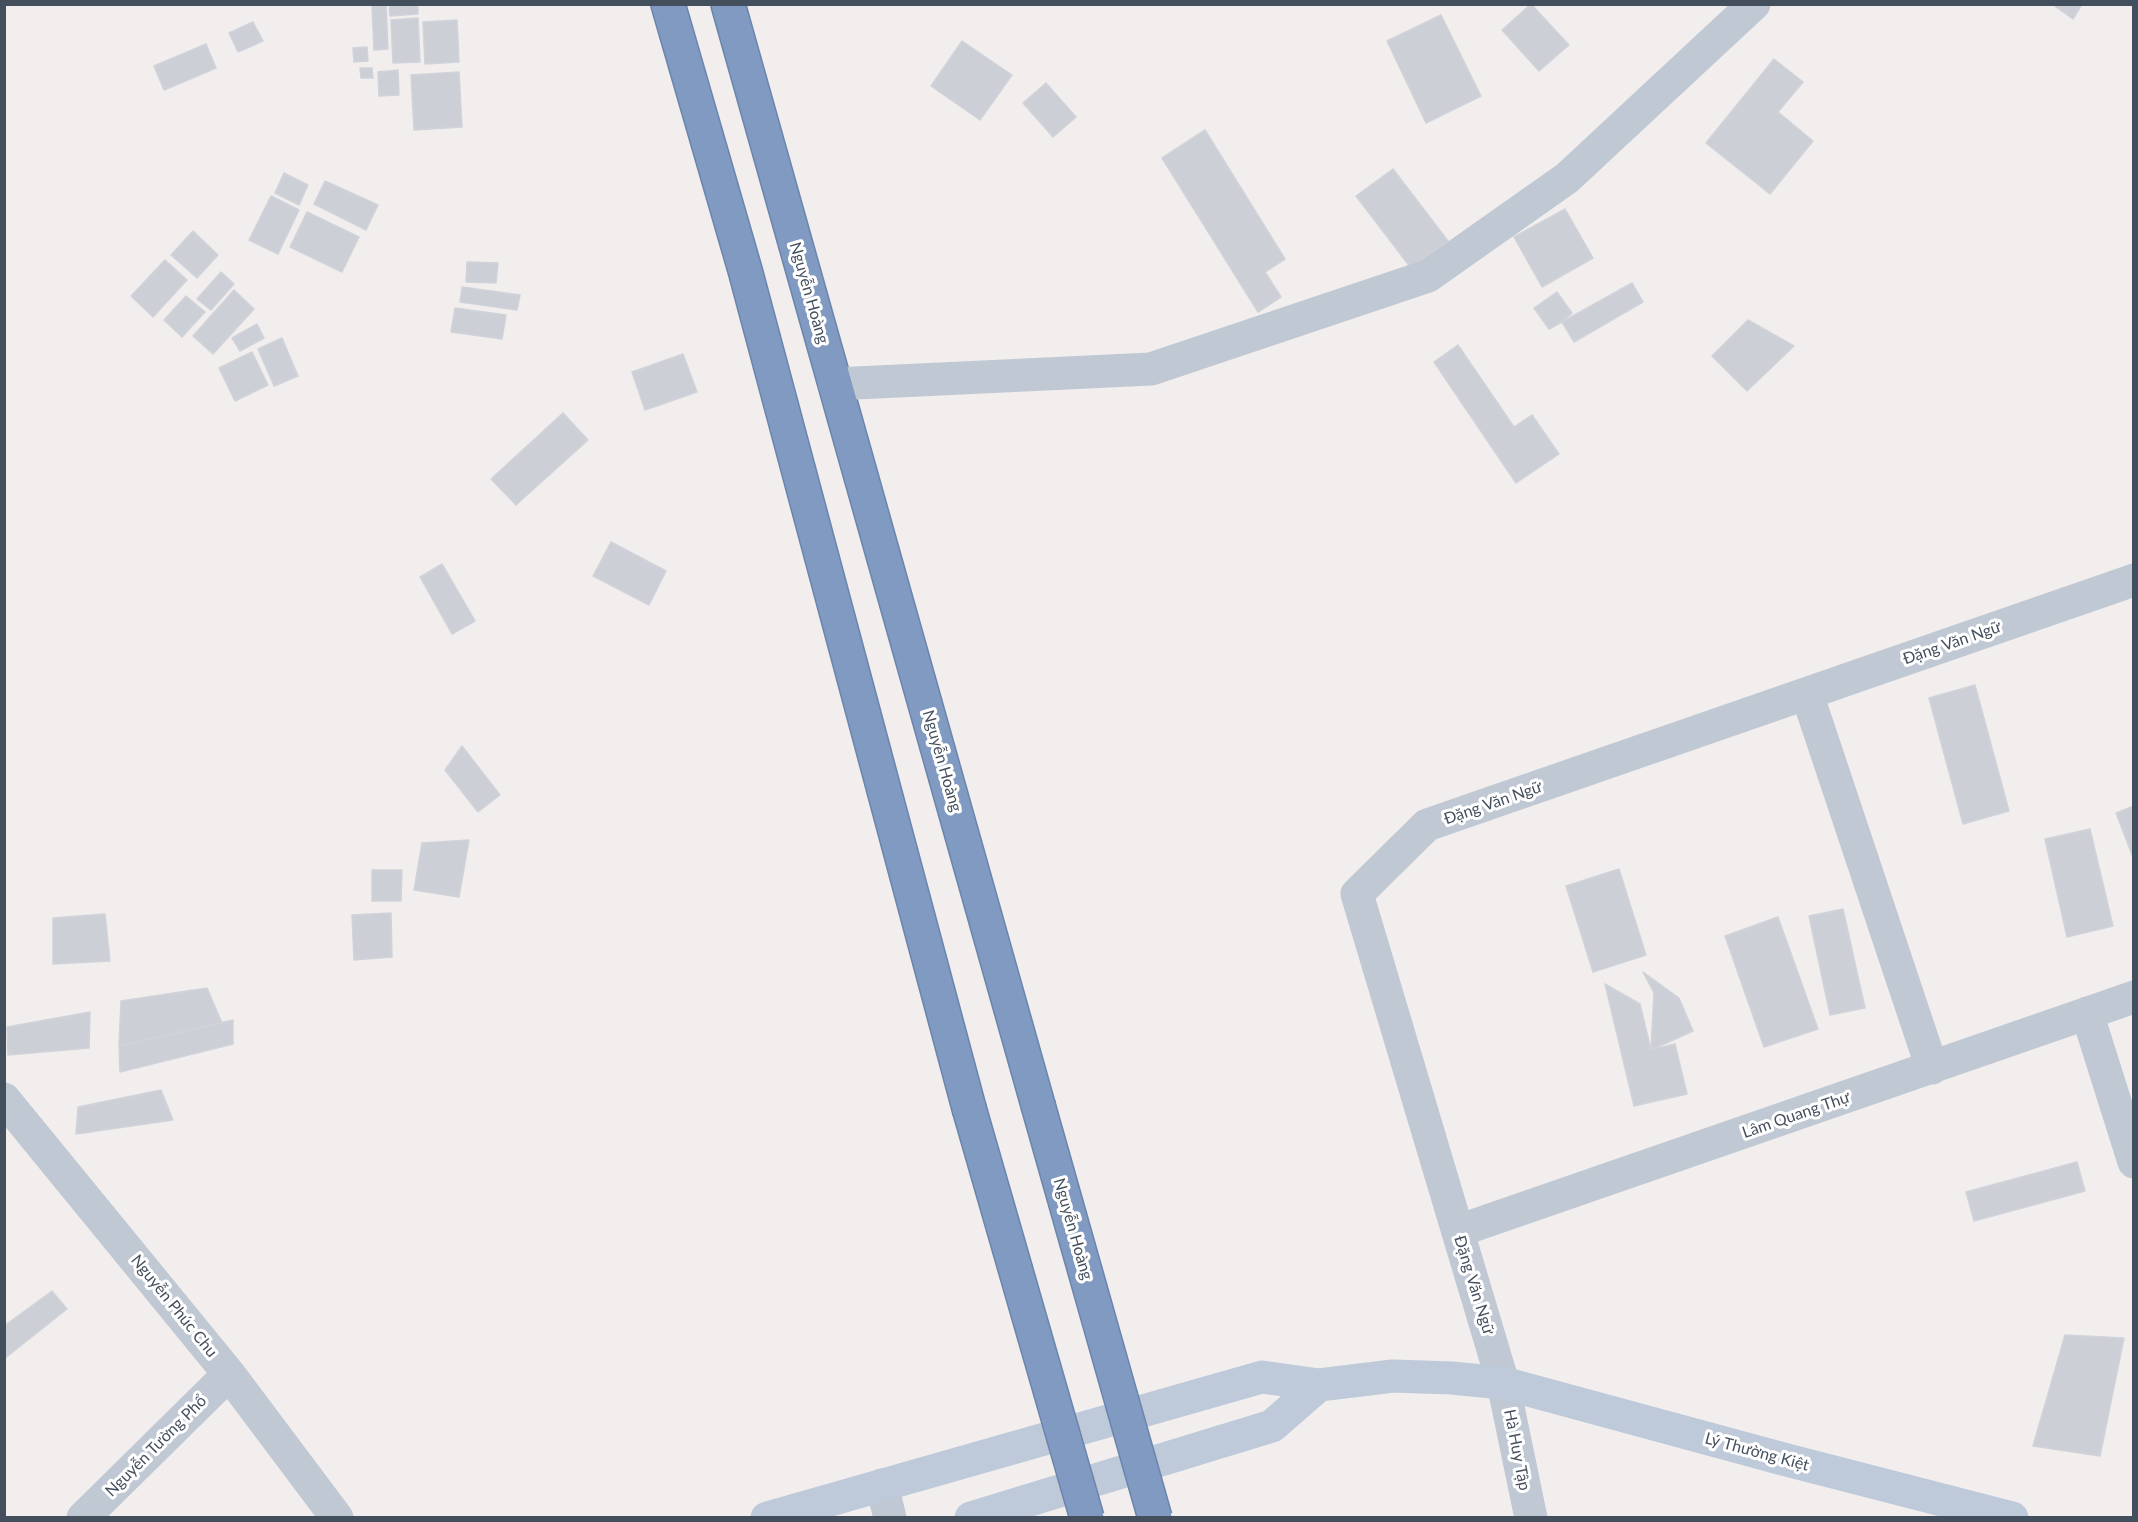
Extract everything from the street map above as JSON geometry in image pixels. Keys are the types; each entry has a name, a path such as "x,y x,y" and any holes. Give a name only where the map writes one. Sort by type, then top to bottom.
{"highway":[{"path":"668,4 745,270 969,1108 1087,1518"},
{"name":"Nguyễn Hoàng","path":"728,4 1155,1518"}],"street":[{"path":"835,384 1151,369 1428,276 1567,178 1754,4"},
{"name":"Đặng Văn Ngữ","path":"1503,1383 1357,894 1427,825 2133,580"},
{"path":"1807,694 1932,1068"},
{"name":"Lâm Quang Thự","path":"1458,1231 2133,997"},
{"path":"2087,1013 2133,1162"},
{"name":"Nguyễn Phúc Chu","path":"4,1099 229,1374 337,1518"},
{"name":"Nguyễn Tường Phổ","path":"83,1518 229,1374"},
{"name":"Lý Thường Kiệt","path":"767,1518 1262,1377 1319,1385 1393,1376 1503,1383 2012,1518"},
{"name":"Hà Huy Tập","path":"1503,1383 1531,1518"},
{"path":"971,1518 1272,1426 1319,1385"},
{"path":"882,1485 890,1518"}],"building":[{"path":"389,4 418,4 418,14 390,16"},
{"path":"1531,4 1569,45 1539,71 1502,30"},
{"path":"2052,4 2082,4 2073,19"},
{"path":"386,5 388,49 374,50 372,6"},
{"path":"1441,15 1481,96 1426,123 1387,41"},
{"path":"418,18 420,62 393,63 391,20"},
{"path":"457,20 459,62 425,64 423,22"},
{"path":"253,22 263,41 238,52 229,33"},
{"path":"962,41 1012,75 980,120 931,86"},
{"path":"206,44 216,68 164,90 154,66"},
{"path":"367,47 368,61 354,62 353,48"},
{"path":"1774,59 1803,82 1778,112 1813,141 1770,194 1706,143"},
{"path":"360,68 372,68 373,78 361,78"},
{"path":"398,70 399,95 379,96 378,72"},
{"path":"459,72 462,127 414,130 411,75"},
{"path":"1046,83 1076,117 1053,137 1023,103"},
{"path":"1205,130 1285,259 1265,272 1281,297 1258,312 1162,158"},
{"path":"1393,169 1448,241 1411,268 1356,196"},
{"path":"284,173 308,185 299,205 275,193"},
{"path":"325,181 378,205 366,230 314,204"},
{"path":"271,196 299,210 278,254 249,240"},
{"path":"1565,209 1593,258 1542,287 1514,237"},
{"path":"307,212 359,237 342,272 290,247"},
{"path":"193,231 218,255 197,278 171,255"},
{"path":"165,260 187,280 153,317 131,296"},
{"path":"467,262 498,263 496,283 466,282"},
{"path":"221,272 234,284 211,310 197,299"},
{"path":"1632,283 1643,302 1574,342 1562,322"},
{"path":"462,287 520,295 517,310 460,302"},
{"path":"234,290 254,309 213,354 193,336"},
{"path":"1557,292 1572,313 1549,329 1534,308"},
{"path":"186,296 205,312 182,337 164,320"},
{"path":"455,308 506,315 502,339 451,332"},
{"path":"1748,320 1794,346 1747,391 1712,356"},
{"path":"257,324 264,338 240,351 232,338"},
{"path":"282,338 298,376 274,386 258,349"},
{"path":"1458,345 1514,427 1532,415 1559,454 1516,483 1434,362"},
{"path":"252,352 268,385 235,401 219,368"},
{"path":"683,354 697,392 645,410 632,372"},
{"path":"563,413 588,440 516,505 491,479"},
{"path":"611,542 666,571 649,605 593,576"},
{"path":"442,564 475,621 452,634 420,577"},
{"path":"1975,685 2009,811 1963,824 1929,698"},
{"path":"462,746 500,795 478,812 445,770"},
{"path":"2134,806 2134,860 2116,813"},
{"path":"2090,829 2113,926 2067,937 2045,839"},
{"path":"469,840 459,897 414,890 422,843"},
{"path":"1619,869 1646,955 1593,972 1566,886"},
{"path":"372,870 402,870 401,901 372,901"},
{"path":"1843,909 1865,1008 1830,1015 1809,916"},
{"path":"391,913 392,957 354,960 352,915"},
{"path":"105,914 110,961 53,964 53,918"},
{"path":"1778,917 1818,1029 1764,1047 1725,936"},
{"path":"1643,972 1679,998 1693,1031 1651,1050 1654,993"},
{"path":"1605,984 1640,1004 1651,1050 1675,1044 1687,1094 1634,1106"},
{"path":"207,988 222,1023 119,1046 121,1001"},
{"path":"90,1012 89,1048 8,1055 7,1027"},
{"path":"233,1020 233,1044 120,1072 119,1046"},
{"path":"161,1090 173,1120 76,1134 78,1107"},
{"path":"2077,1162 2085,1191 1974,1221 1966,1192"},
{"path":"52,1291 67,1309 4,1359 4,1326"},
{"path":"2065,1335 2124,1338 2100,1456 2033,1446"}]}
